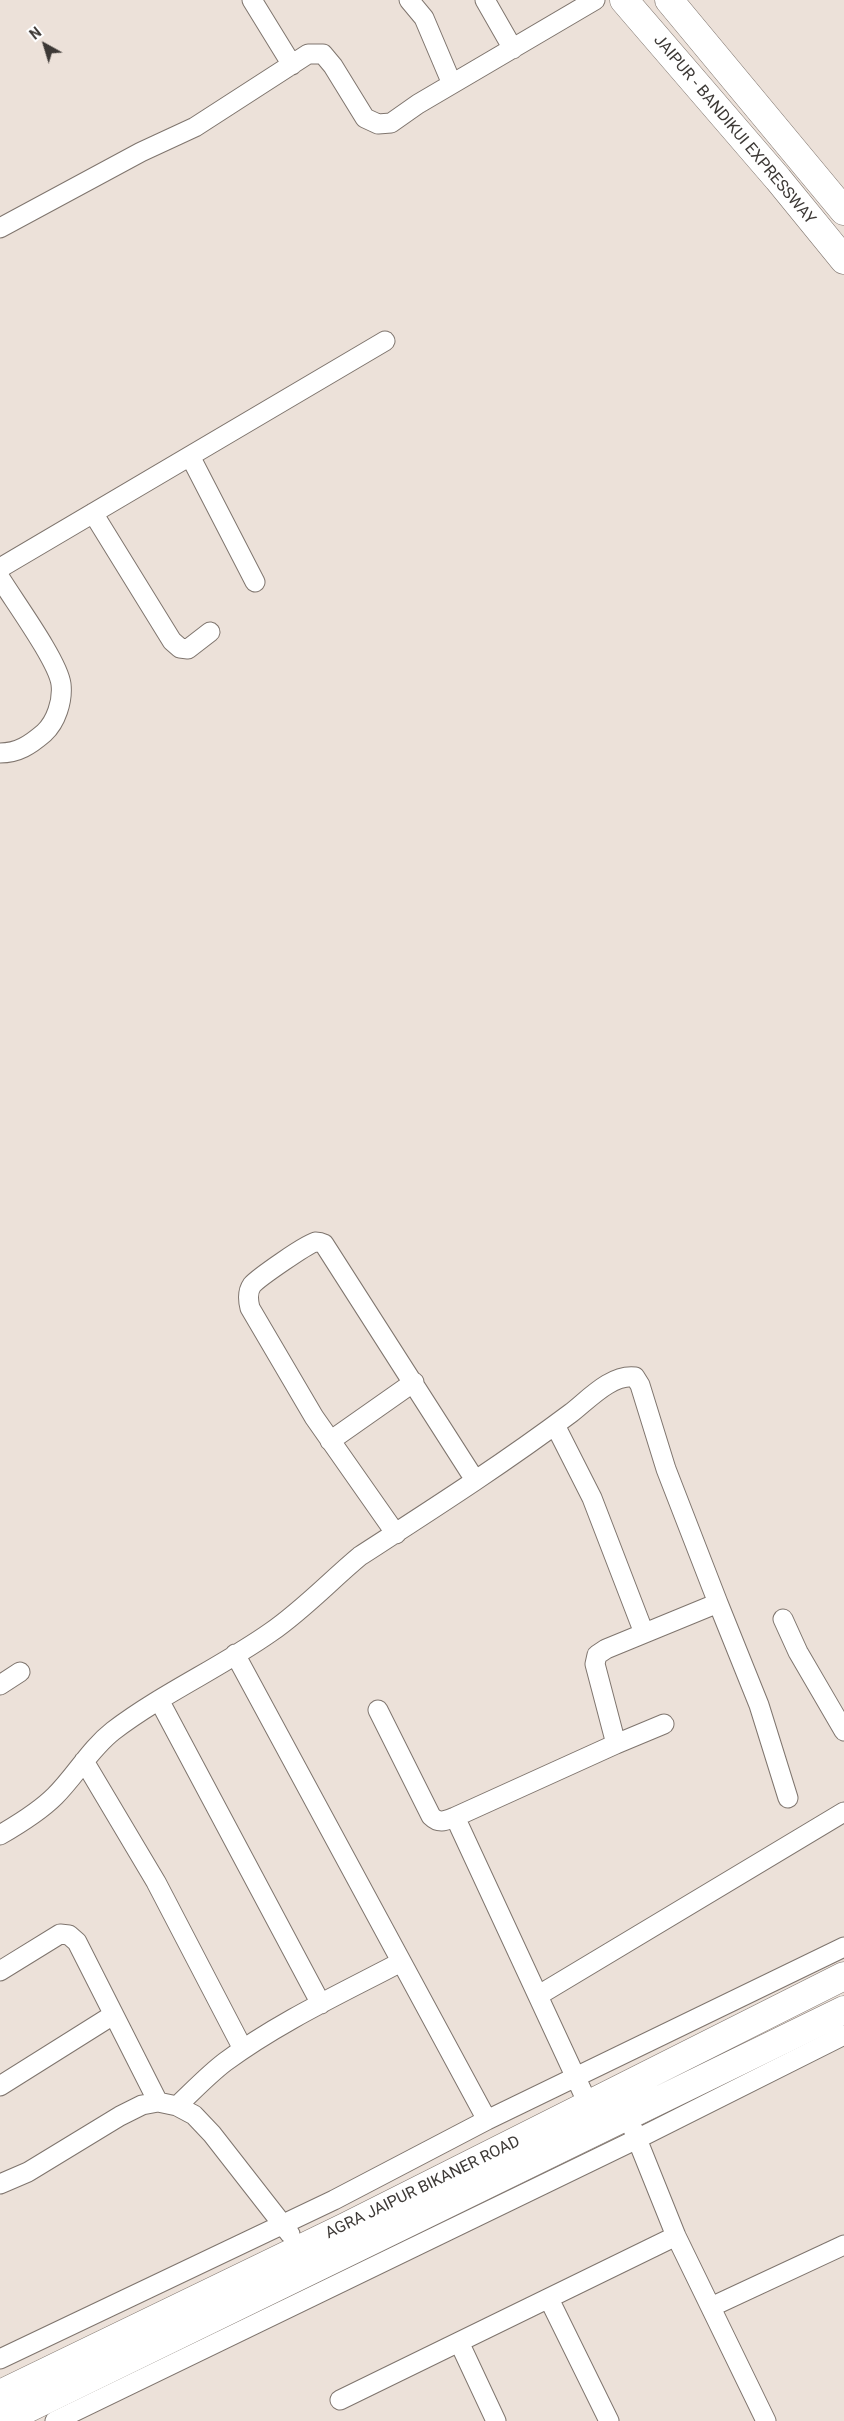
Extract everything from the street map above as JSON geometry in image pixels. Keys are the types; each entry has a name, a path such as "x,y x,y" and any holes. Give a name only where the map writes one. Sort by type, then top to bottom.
{"highway":[{"name":"JAIPUR - BANDIKUI EXPRESSWAY","path":"624,0 778,179 844,260"},
{"name":"JAIPUR - BANDIKUI EXPRESSWAY","path":"674,6 844,211"},
{"name":"AGRA JAIPUR BIKANER ROAD","path":"2,2421 38,2413 318,2267 589,2106 844,1976"},
{"name":"AGRA JAIPUR BIKANER ROAD","path":"0,2394 318,2267 632,2128 844,2010"}],"street":[{"path":"252,0 292,65"},
{"path":"409,0 424,18 452,84"},
{"path":"485,0 512,49"},
{"path":"0,228 141,152 195,126 308,54 323,54 333,66 365,118 378,124 391,123 452,84 595,0"},
{"path":"0,568 385,341"},
{"path":"190,456 255,582"},
{"path":"93,513 172,641 180,648 188,649 210,632"},
{"path":"0,578 56,667 61,685 60,703 52,726 26,747 14,753 0,753"},
{"path":"396,1534 330,1441 250,1308 248,1298 251,1287 258,1279 307,1246 316,1242 324,1244 475,1480"},
{"path":"0,1835 55,1796 98,1743 159,1700 296,1614 331,1580 555,1425 613,1381 626,1376 635,1377 640,1384 664,1462 768,1728 788,1798"},
{"path":"330,1441 414,1382"},
{"path":"555,1425 592,1498 644,1633"},
{"path":"616,1744 595,1664 597,1655 606,1649 718,1603"},
{"path":"783,1619 798,1652 844,1730"},
{"path":"235,1654 487,2120"},
{"path":"0,1685 20,1672"},
{"path":"159,1700 321,2004"},
{"path":"378,1710 430,1816 436,1821 441,1822 664,1724"},
{"path":"84,1761 156,1882 243,2049"},
{"path":"539,1995 844,1812"},
{"path":"455,1817 589,2106"},
{"path":"0,1971 60,1934 70,1935 77,1942 158,2102"},
{"path":"0,2359 282,2225 487,2120 844,1947"},
{"path":"177,2106 223,2063 243,2049 321,2004 401,1962"},
{"path":"0,2086 113,2015"},
{"path":"766,2421 676,2236 632,2128 844,2035"},
{"path":"0,2184 28,2172 120,2116 142,2105 158,2102 177,2106 194,2115 212,2134 282,2225 318,2267 55,2421"},
{"path":"340,2400 676,2236"},
{"path":"711,2307 844,2245"},
{"path":"549,2299 609,2421"},
{"path":"459,2342 496,2421"}]}
